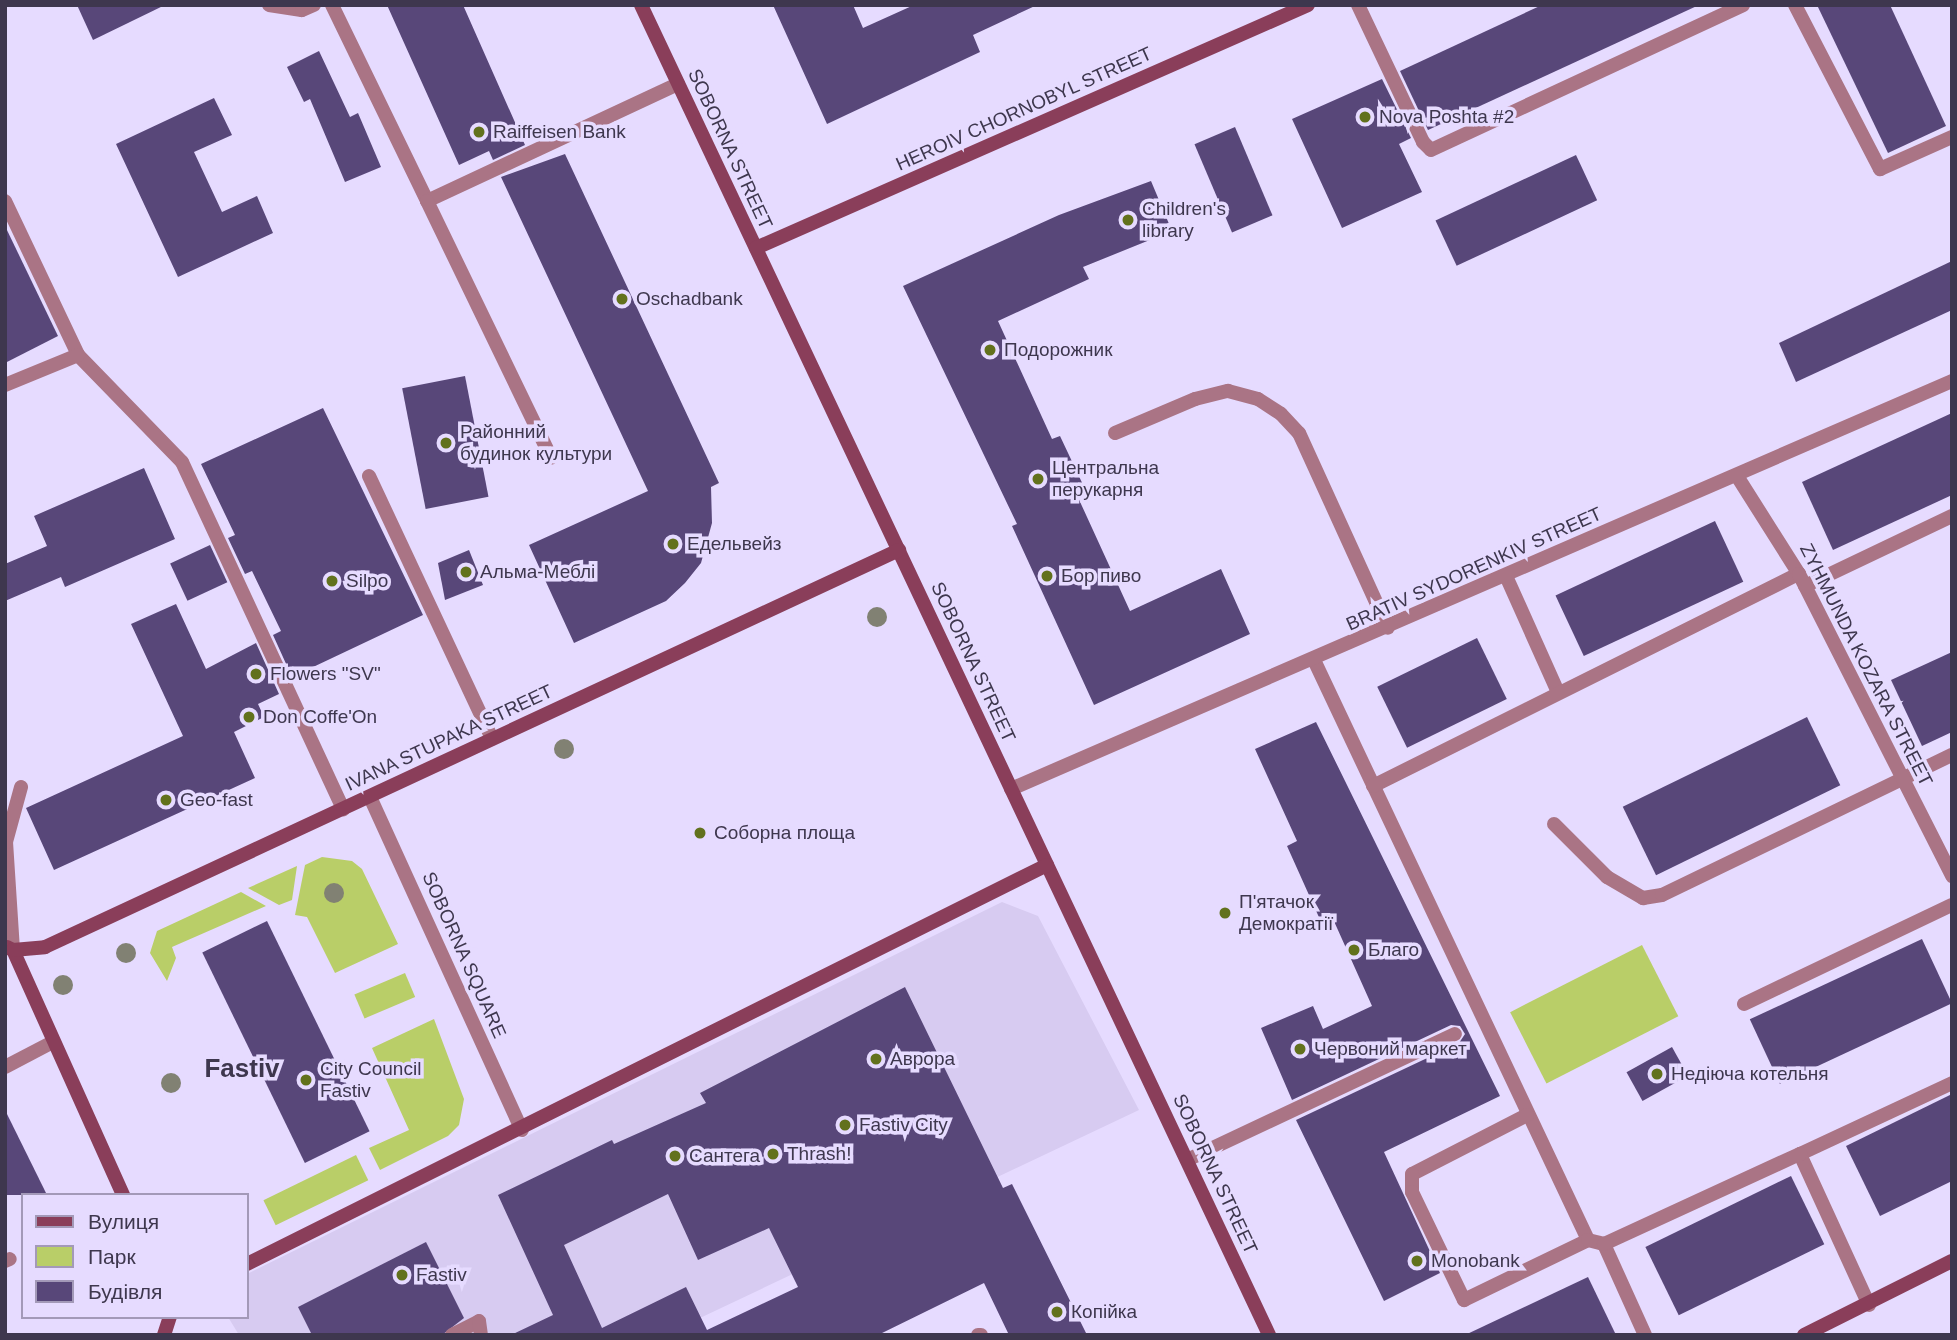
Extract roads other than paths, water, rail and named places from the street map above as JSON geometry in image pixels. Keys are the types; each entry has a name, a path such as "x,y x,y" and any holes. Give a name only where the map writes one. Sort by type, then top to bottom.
{"street":[{"path":"269,5 302,10 314,5"},
{"path":"332,5 551,458"},
{"name":"SOBORNA STREET","path":"641,5 1269,1335"},
{"name":"HEROIV CHORNOBYL STREET","path":"755,248 1308,5"},
{"path":"1358,5 1431,150 1743,5"},
{"path":"1795,5 1880,169 1952,137"},
{"path":"427,201 678,84"},
{"path":"5,201 78,355 182,462 343,809"},
{"path":"5,385 78,355"},
{"name":"BRATIV SYDORENKIV STREET","path":"1011,789 1388,628 1952,381"},
{"path":"1115,433 1195,399 1228,391 1258,399 1282,414 1298,433 1388,628"},
{"path":"369,476 492,739"},
{"name":"ZYHMUNDA KOZARA STREET","path":"1737,476 1802,580 1952,876"},
{"path":"1373,786 1558,692 1802,580 1952,516"},
{"name":"IVANA STUPAKA STREET","path":"9,948 45,947 899,550"},
{"path":"1506,576 1558,692"},
{"path":"1314,660 1588,1240"},
{"path":"1554,824 1607,877 1643,898 1662,895 1952,755"},
{"path":"21,787 6,842 9,948 123,1193"},
{"name":"SOBORNA SQUARE","path":"370,797 522,1130"},
{"path":"248,1264 522,1130 1047,865"},
{"path":"1744,1004 1952,905"},
{"path":"1187,1160 1455,1034"},
{"path":"5,1067 51,1043"},
{"path":"1528,1115 1412,1174 1412,1192 1464,1300 1588,1240 1604,1244 1952,1083"},
{"path":"1800,1154 1869,1305"},
{"path":"1604,1244 1645,1335"},
{"path":"1804,1335 1869,1305 1952,1261"},
{"path":"452,1335 479,1321 481,1335"}],"place":[{"name":"Nova Poshta #2","path":"1365,117"},
{"name":"Raiffeisen Bank","path":"479,132"},
{"name":"Children's library","path":"1128,220"},
{"name":"Oschadbank","path":"622,299"},
{"name":"Подорожник","path":"990,350"},
{"name":"Районний будинок культури","path":"446,443"},
{"name":"Центральна перукарня","path":"1038,479"},
{"name":"Едельвейз","path":"673,544"},
{"name":"Альма-Меблі","path":"466,572"},
{"name":"Бор пиво","path":"1047,576"},
{"name":"Silpo","path":"332,581"},
{"name":"Flowers \"SV\"","path":"256,674"},
{"name":"Don Coffe'On","path":"249,717"},
{"name":"Geo-fast","path":"166,800"},
{"name":"Соборна площа","path":"700,833"},
{"name":"П'ятачок Демократії","path":"1225,913"},
{"name":"Благо","path":"1354,950"},
{"name":"Червоний маркет","path":"1300,1049"},
{"name":"Аврора","path":"876,1059"},
{"name":"Недіюча котельня","path":"1657,1074"},
{"name":"City Council Fastiv","path":"306,1080"},
{"name":"Fastiv City","path":"845,1125"},
{"name":"Thrash!","path":"773,1154"},
{"name":"Сантега","path":"675,1156"},
{"name":"Monobank","path":"1417,1261"},
{"name":"Fastiv","path":"402,1275"},
{"name":"Копійка","path":"1057,1312"}],"district":[{"name":"Fastiv","path":"242,1069"}]}
